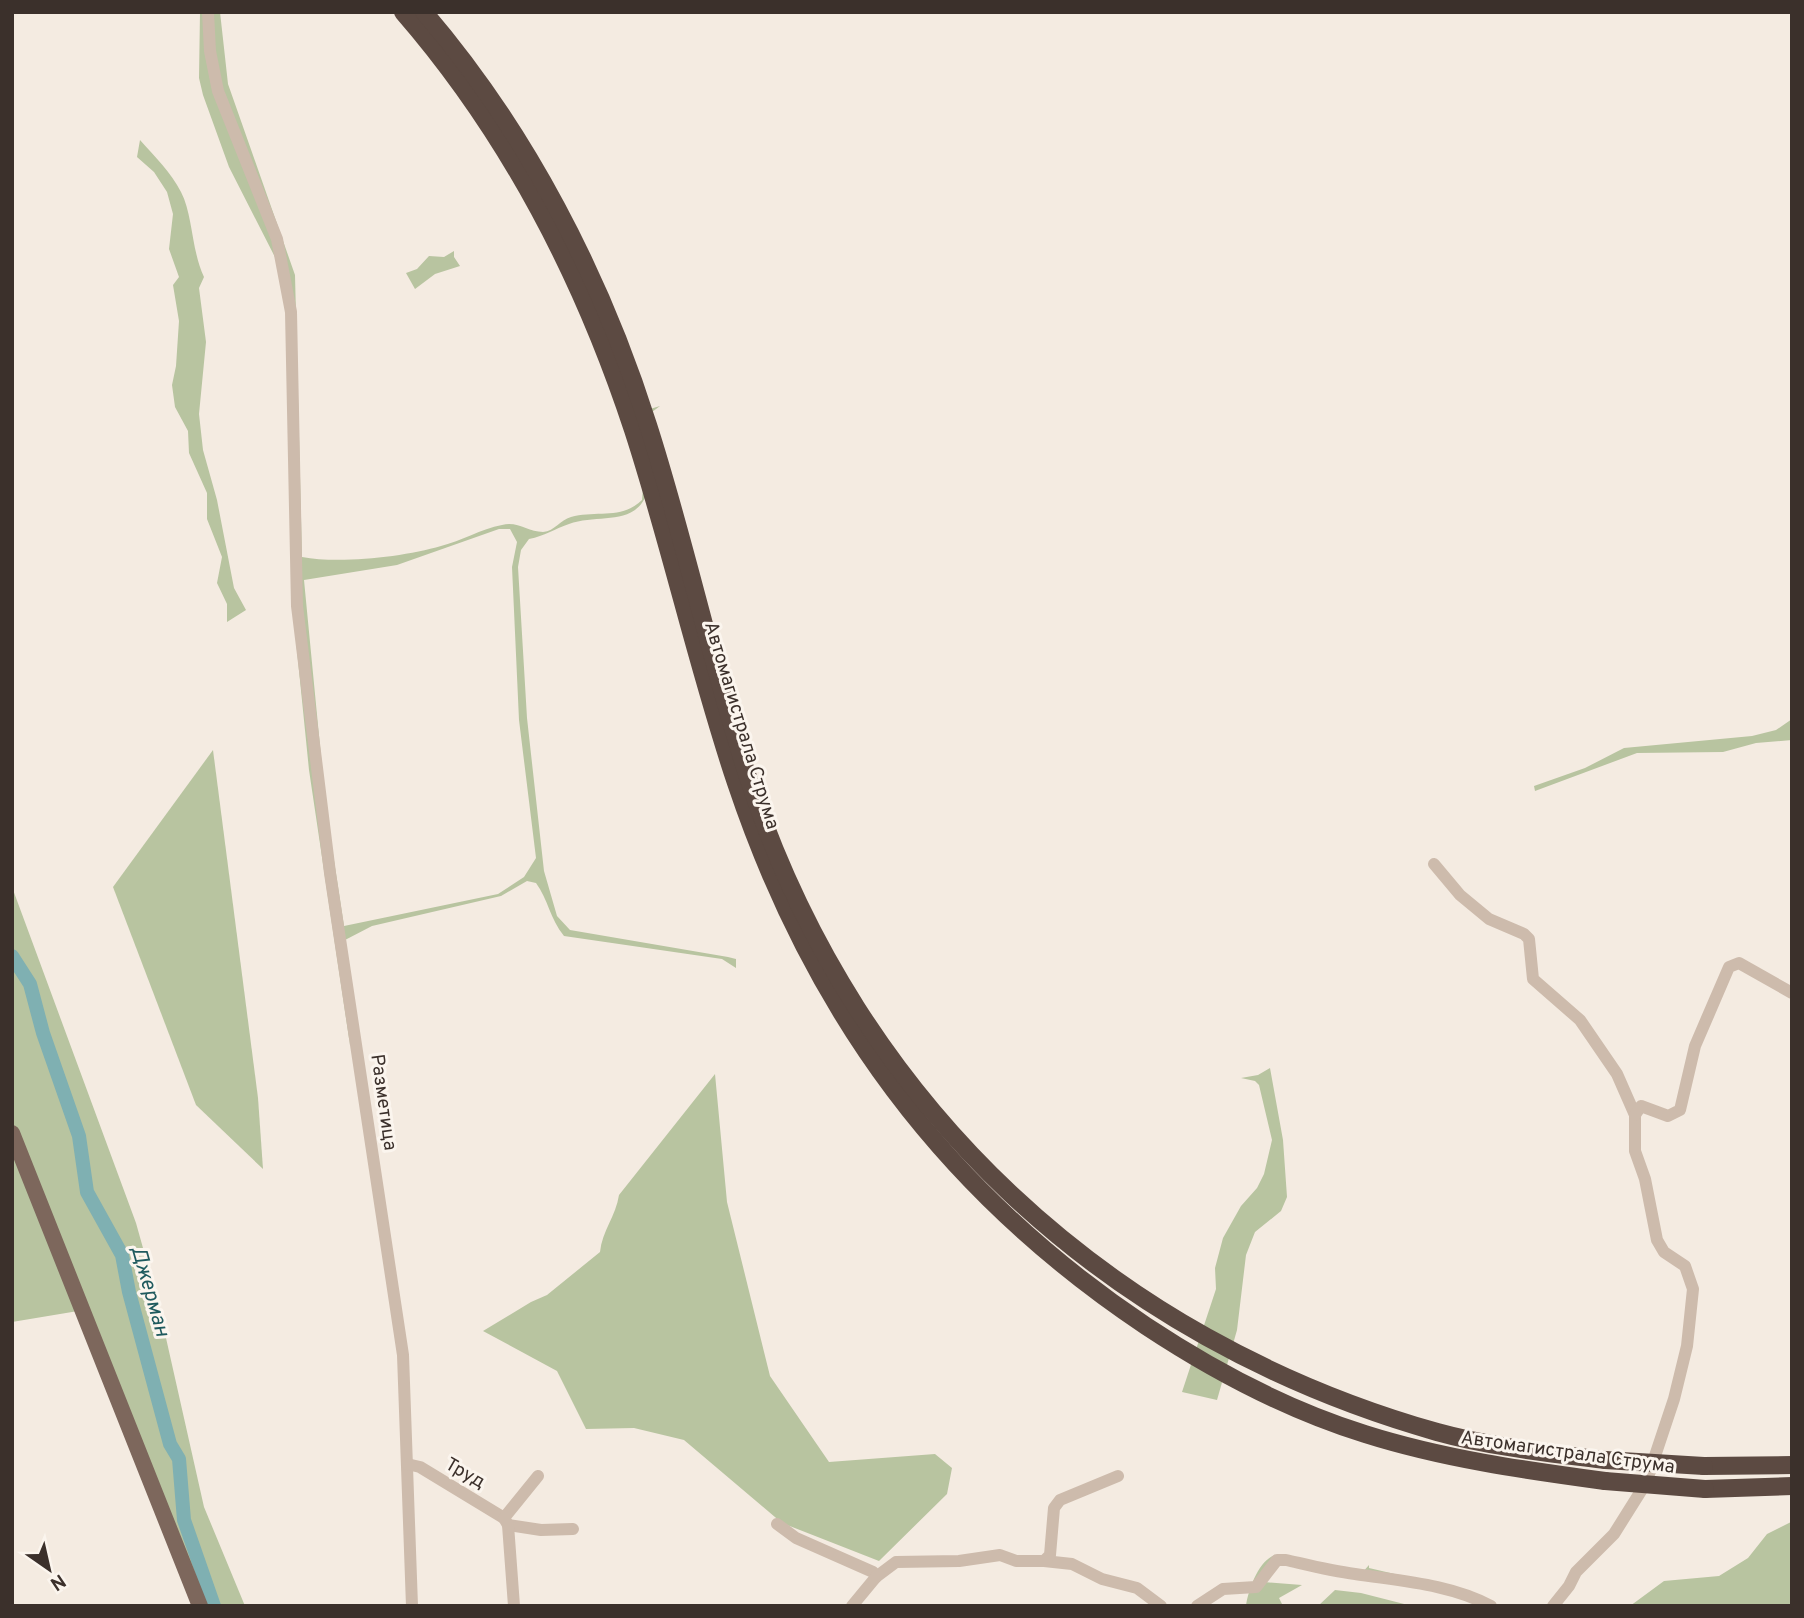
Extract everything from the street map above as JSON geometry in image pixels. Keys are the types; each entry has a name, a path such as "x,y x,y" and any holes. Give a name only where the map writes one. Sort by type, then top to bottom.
{"highway":[{"name":"Автомагистрала Струма","path":"403,12 477,108 507,154 571,278 607,357 632,428 722,740 756,836 808,956 849,1028 900,1100 979,1190 1042,1250 1110,1302 1232,1378 1362,1433 1488,1465 1605,1481 1705,1489 1792,1486"},
{"name":"Автомагистрала Струма","path":"424,12 502,117 581,257 621,348 648,422 735,735 767,831 820,946 863,1017 915,1089 991,1177 1054,1235 1118,1284 1196,1334 1297,1383 1380,1415 1481,1442 1605,1460 1704,1466 1792,1465"}],"main road":[{"path":"12,1133 200,1606"}],"street":[{"name":"Разметица","path":"208,12 210,51 218,90 277,239 291,312 297,606 330,873 402,1355 412,1606"},
{"path":"1434,864 1460,895 1489,919 1524,934 1529,939 1533,979 1580,1020 1618,1074 1635,1115 1635,1151 1645,1179 1657,1240 1664,1252 1685,1266 1693,1289 1687,1346 1674,1399 1646,1483 1614,1534 1576,1572 1553,1606"},
{"path":"1635,1115 1641,1106 1668,1116 1680,1110 1695,1046 1729,967 1735,963 1792,993"},
{"name":"Труд","path":"407,1464 419,1467 506,1521 541,1530 573,1528"},
{"path":"514,1606 506,1521 538,1476"},
{"path":"1044,1561 1050,1555 1054,1508 1059,1500 1118,1476"},
{"path":"777,1524 796,1538 873,1572 876,1577"},
{"path":"852,1606 876,1577 896,1562 907,1559 959,1561 1000,1555 1016,1561 1072,1564 1102,1578 1137,1588 1161,1606"},
{"path":"1197,1606 1223,1589 1256,1587 1277,1560 1355,1575 1384,1576 1475,1598 1491,1606"}],"green space":[{"path":"200,12 220,12 228,84 295,275 302,557 334,560 391,556 441,546 502,525 513,524 543,532 571,517 626,510 642,500 650,409 660,406 652,412 648,490 643,502 626,515 581,521 529,539 521,550 518,567 527,718 544,871 557,916 570,930 728,957 736,959 736,968 722,959 564,936 536,883 527,881 501,896 372,926 345,940 350,1045 309,770 294,621 289,331 278,263 229,167 199,78","holes":["499,529 510,529 517,542 512,567 519,720 536,858 524,877 498,894 344,926 326,808 304,580 397,565"]},
{"path":"140,140 181,192 204,277 199,288 206,342 199,414 203,450 217,500 234,588 246,610 227,622 227,604 217,583 222,557 207,519 207,493 189,453 188,431 175,407 172,385 179,321 173,285 179,277 169,249 173,214 167,192 154,172 137,157"},
{"path":"454,251 454,257 460,266 435,274 415,289 406,273 417,269 429,256 444,257"},
{"path":"1792,719 1792,740 1756,743 1723,752 1637,753 1535,791 1534,786 1585,768 1624,748 1752,736 1776,730"},
{"path":"213,750 258,1098 263,1169 196,1105 113,887"},
{"path":"12,887 136,1223 157,1298 204,1507 245,1606 200,1606 84,1310 12,1322"},
{"path":"1270,1068 1283,1140 1287,1197 1281,1211 1255,1232 1246,1255 1237,1330 1217,1400 1182,1392 1216,1289 1215,1268 1223,1238 1241,1206 1257,1188 1264,1174 1272,1140 1259,1085 1255,1081 1241,1078 1258,1075"},
{"path":"715,1074 727,1202 770,1376 829,1462 935,1454 952,1468 947,1494 879,1561 782,1523 684,1440 634,1428 586,1429 557,1371 483,1331 547,1295 600,1252 619,1195"},
{"path":"1791,1522 1792,1606 1630,1606 1664,1581 1719,1576 1748,1558 1767,1534"},
{"path":"1275,1555 1362,1573 1369,1565 1369,1568 1472,1592 1498,1606 1476,1598 1279,1561 1264,1582 1302,1585 1279,1598 1283,1606 1246,1606 1259,1569"},
{"path":"1335,1590 1361,1593 1412,1606 1318,1606"}],"waterway":[{"name":"Джерман","path":"12,956 30,984 43,1033 79,1136 87,1192 122,1255 129,1292 170,1444 179,1459 184,1520 214,1606"}]}
